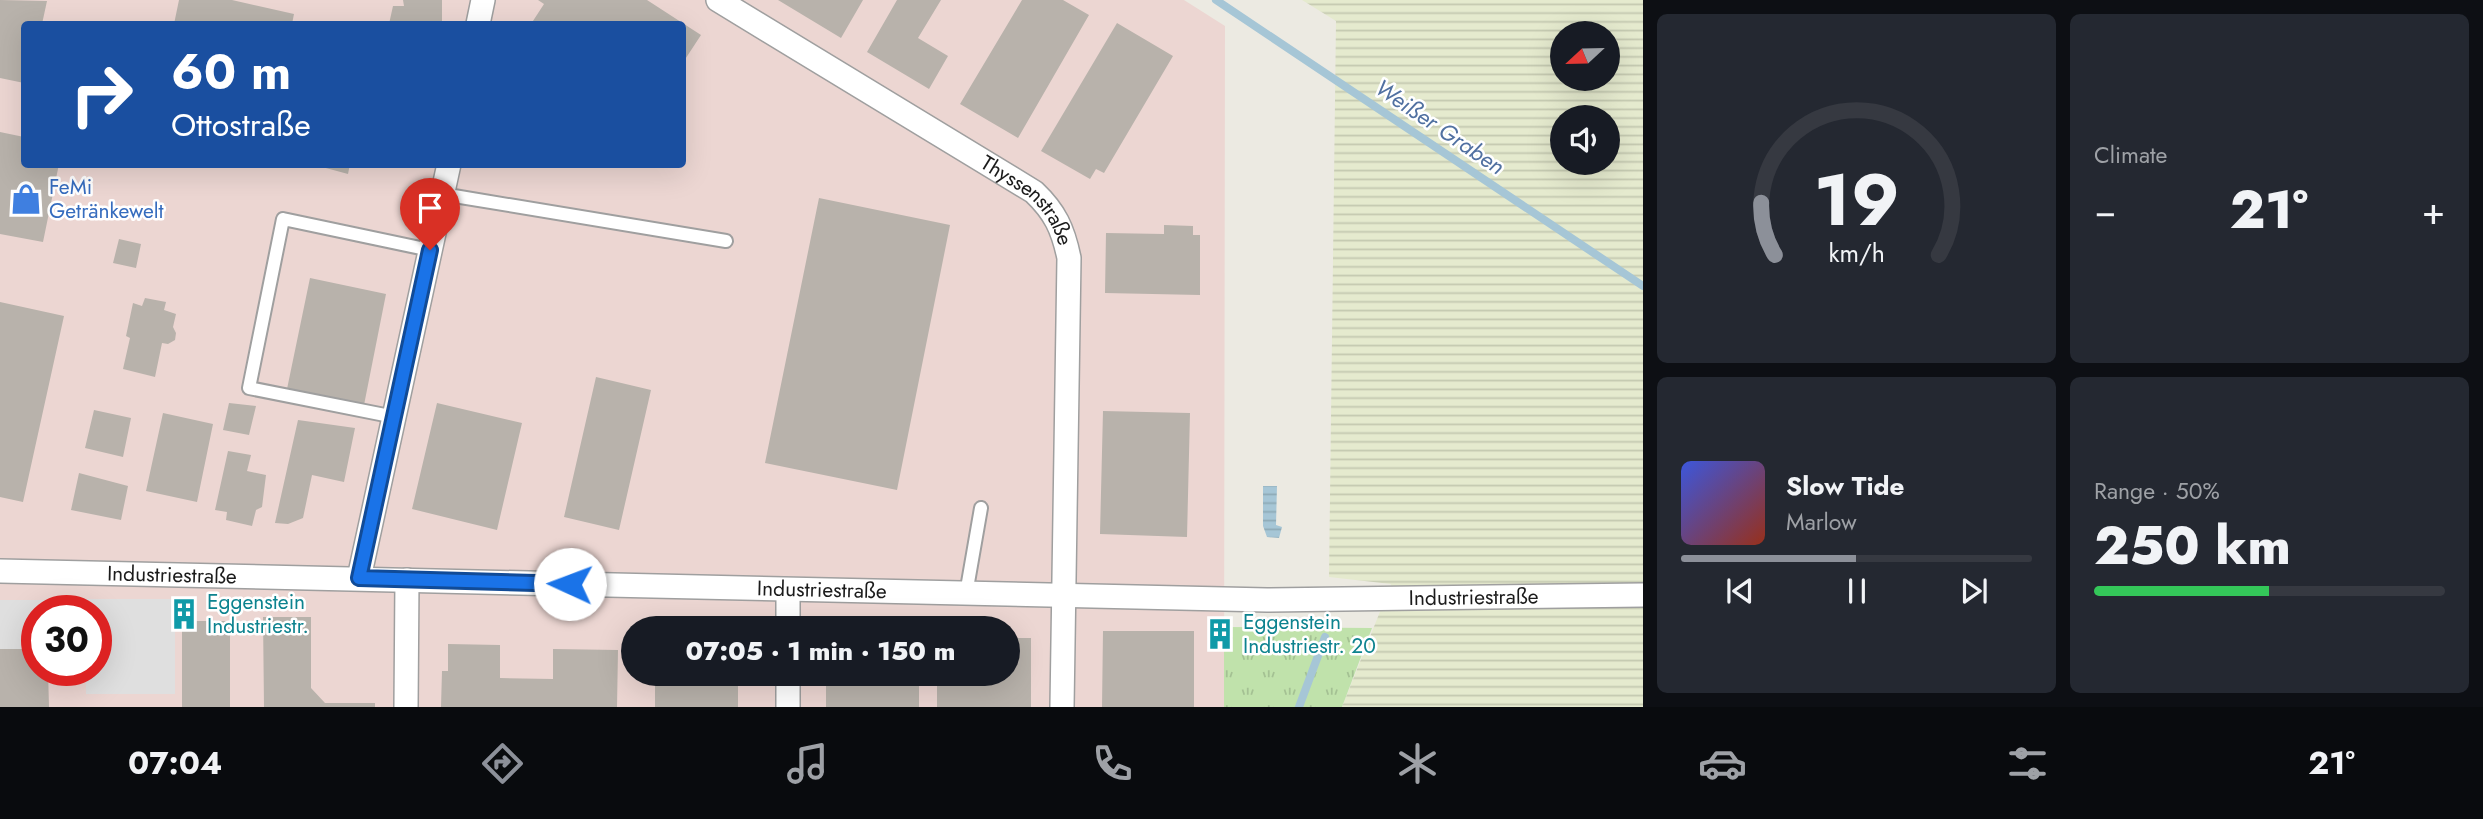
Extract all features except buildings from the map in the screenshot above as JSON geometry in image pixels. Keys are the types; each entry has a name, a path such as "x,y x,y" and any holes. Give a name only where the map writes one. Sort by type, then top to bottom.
{"street":[{"path":"479,21 483,0"},
{"name":"Thyssenstraße","path":"718,0 1034,192 1052,209 1064,232 1069,258 1062,707"},
{"path":"359,578 448,168"},
{"name":"Industriestraße","path":"0,571 1063,597 1370,601 1643,595"},
{"path":"406,707 407,580"},
{"path":"788,591 788,616"},
{"path":"788,686 788,707"}],"lane":[{"path":"442,194 726,241"},
{"path":"395,417 249,388 283,219 430,250"},
{"path":"966,594 981,508"}],"shaded area":[{"path":"0,0 1184,0 1225,26 1224,707 0,707"},
{"path":"112,599 175,599 175,694 86,694 86,686 112,686"},
{"path":"0,600 21,600 21,649 0,649"}],"green space":[{"path":"1302,0 1643,0 1643,707 1342,707 1391,584 1329,577 1336,21"},
{"path":"1224,627 1372,628 1342,707 1224,707"}],"water":[{"path":"1263,486 1277,486 1276,525 1282,527 1279,538 1267,537 1263,526"}],"waterway":[{"name":"Weißer Graben","path":"1216,0 1643,286"},
{"path":"1299,707 1325,637"}],"place":[{"name":"FeMi Getränkewelt","path":"26,199"},
{"name":"Eggenstein Industriestr.","path":"184,614"},
{"name":"Eggenstein Industriestr. 20","path":"1220,634"}],"route":[{"path":"430,250 359,578 570,584"}]}
